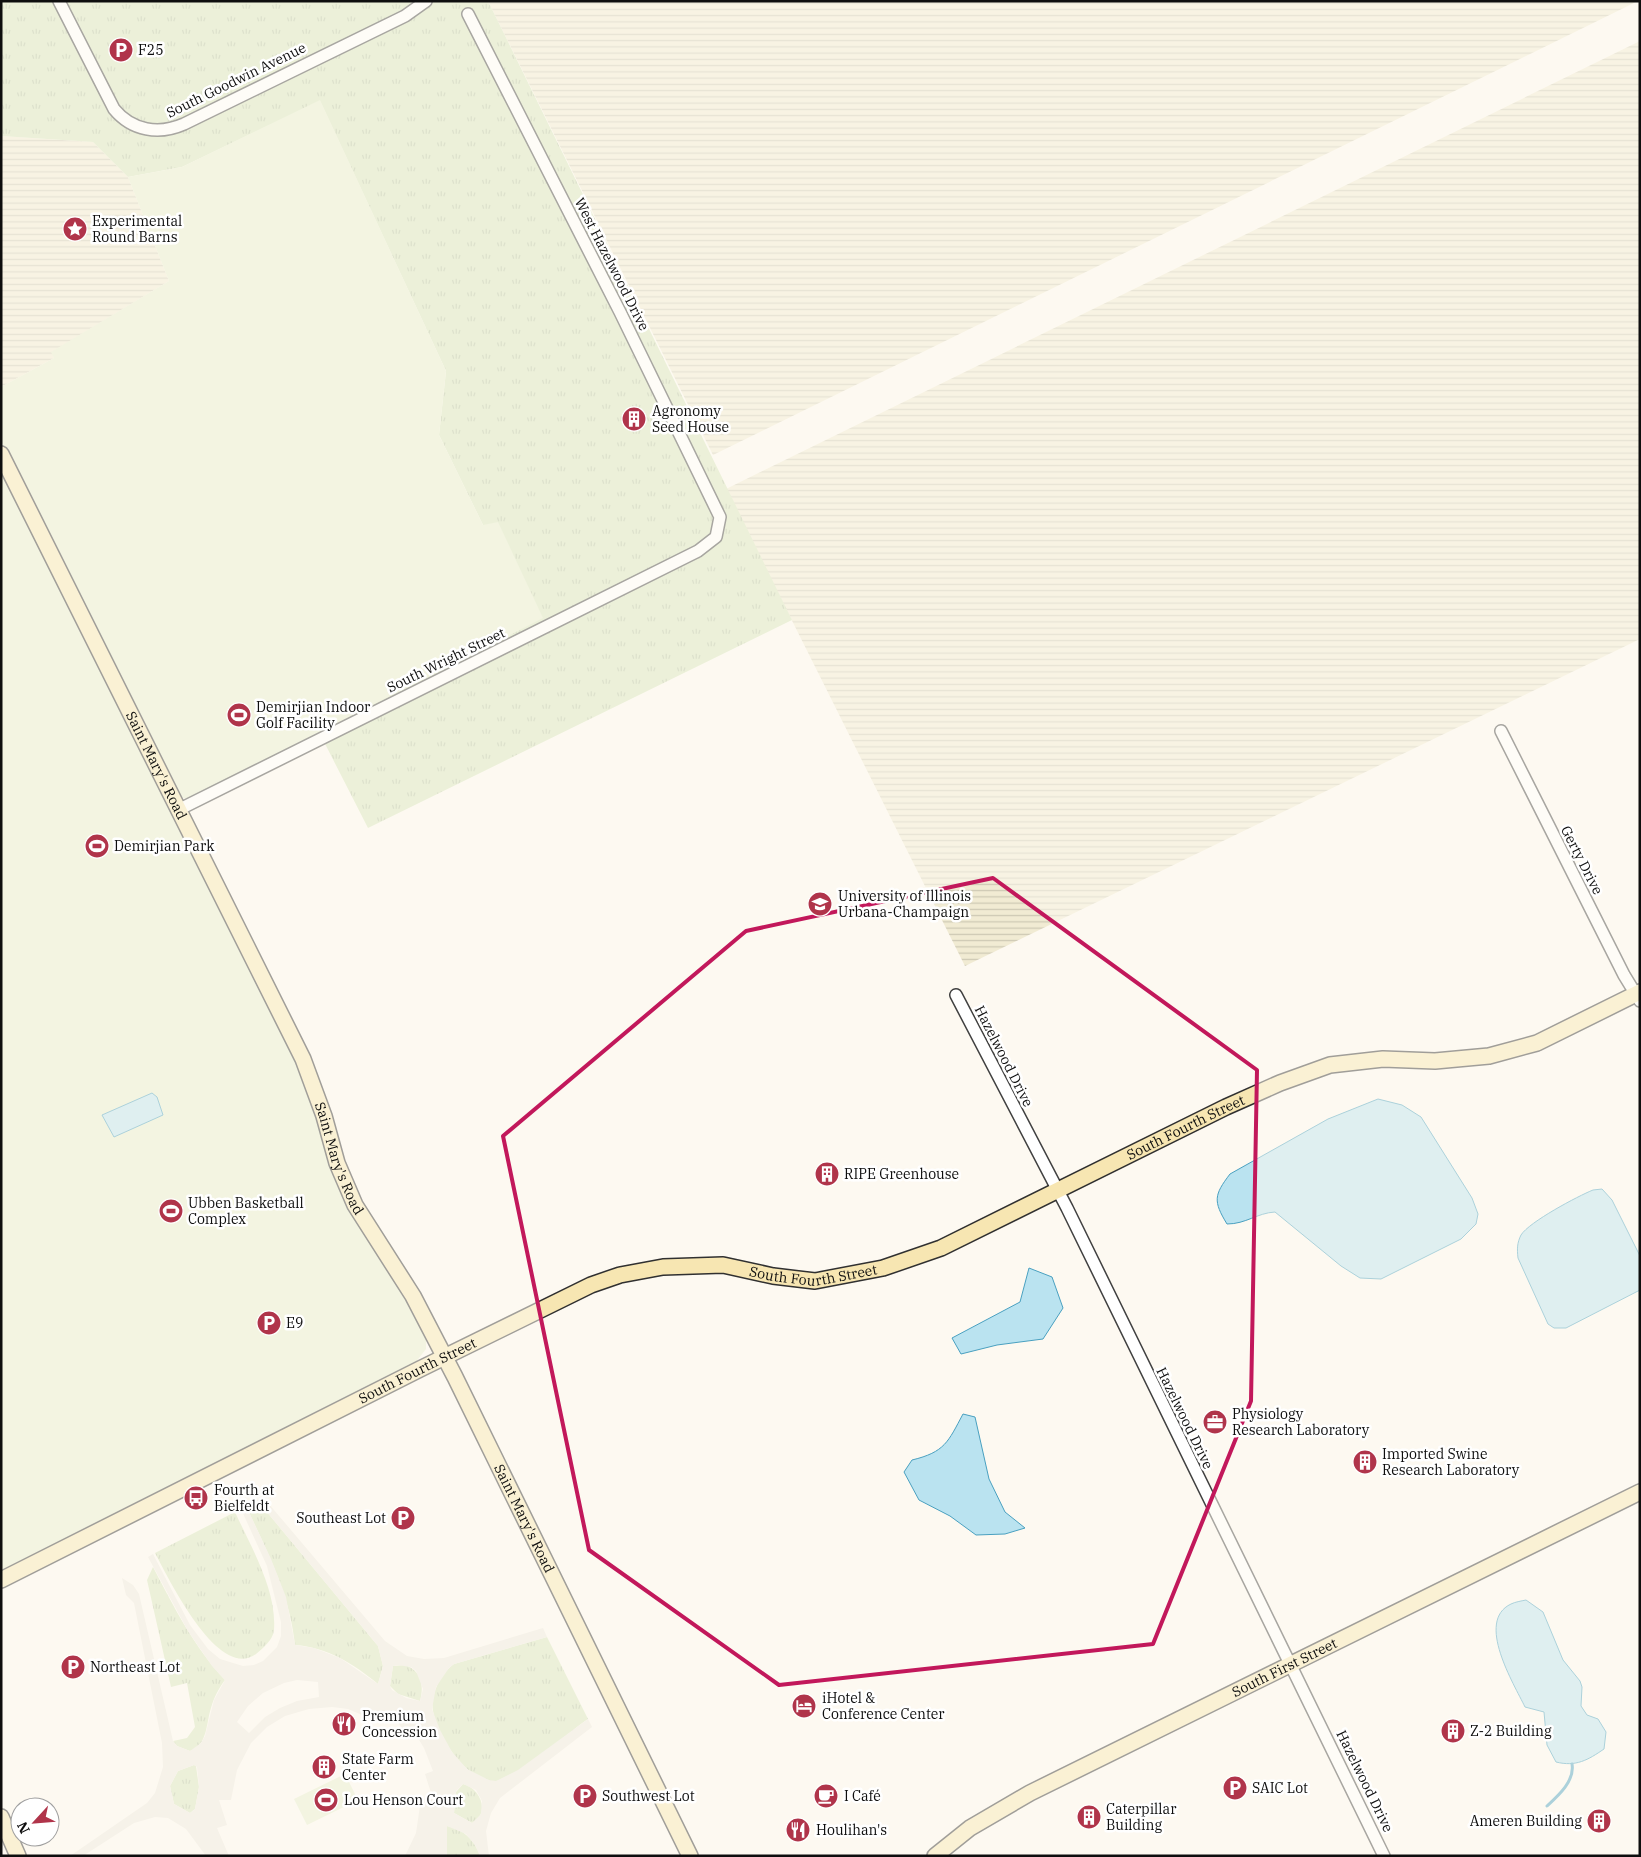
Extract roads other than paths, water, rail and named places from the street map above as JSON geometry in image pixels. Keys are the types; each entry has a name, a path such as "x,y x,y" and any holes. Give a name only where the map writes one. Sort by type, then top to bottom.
{"street":[{"name":"South Goodwin Avenue","path":"59,1 114,110 128,123 155,130 175,128 192,120 405,16 426,1"},
{"name":"West Hazelwood Drive","path":"468,14 674,421 720,517 718,531"},
{"name":"Saint Mary's Road","path":"1,454 180,809 303,1059 324,1116 337,1163 355,1205 413,1296 445,1357 690,1856"},
{"name":"South Wright Street","path":"180,809 385,705 698,552 708,545 718,531"},
{"name":"Gerty Drive","path":"1501,731 1624,975 1639,996"},
{"name":"Hazelwood Drive","path":"956,995 1058,1190 1384,1856"},
{"name":"South Fourth Street","path":"1,1580 592,1285 620,1276 663,1267 723,1265 773,1276 815,1281 884,1268 941,1248 1280,1082 1330,1065 1383,1059 1435,1061 1489,1056 1537,1043 1639,996"},
{"name":"South First Street","path":"935,1856 970,1828 1030,1793 1640,1492"},
{"path":"1,1817 18,1856"}],"water":[{"path":"152,1093 157,1097 163,1115 114,1137 102,1115"},
{"path":"1378,1099 1402,1105 1421,1117 1472,1198 1478,1214 1476,1224 1461,1239 1381,1279 1360,1278 1341,1266 1275,1212 1234,1224 1227,1224 1219,1209 1217,1198 1221,1187 1230,1174 1328,1119"},
{"path":"1602,1189 1612,1200 1640,1256 1640,1290 1566,1328 1554,1328 1548,1324 1518,1258 1517,1249 1519,1241 1521,1235 1534,1223 1566,1203 1593,1190"},
{"path":"1029,1268 1052,1277 1063,1308 1043,1339 997,1345 961,1354 952,1338 1020,1302"},
{"path":"963,1414 975,1417 989,1479 1005,1512 1025,1528 1005,1534 976,1535 950,1516 919,1500 904,1472 912,1460 939,1449 949,1439"},
{"path":"1526,1600 1543,1612 1563,1660 1580,1681 1582,1687 1581,1706 1587,1715 1598,1719 1606,1732 1604,1749 1581,1762 1570,1764 1556,1762 1547,1745 1544,1712 1525,1707 1500,1653 1496,1624 1501,1612 1511,1604"}],"waterway":[{"path":"1547,1806 1561,1793 1568,1782 1571,1776 1572,1764"}],"place":[{"name":"F25","path":"121,50"},
{"name":"Experimental Round Barns","path":"75,229"},
{"name":"Agronomy Seed House","path":"634,419"},
{"name":"Demirjian Indoor Golf Facility","path":"239,715"},
{"name":"Demirjian Park","path":"97,846"},
{"name":"University of Illinois Urbana-Champaign","path":"820,904"},
{"name":"RIPE Greenhouse","path":"827,1174"},
{"name":"Ubben Basketball Complex","path":"171,1211"},
{"name":"E9","path":"269,1323"},
{"name":"Physiology Research Laboratory","path":"1215,1422"},
{"name":"Imported Swine Research Laboratory","path":"1365,1462"},
{"name":"Fourth at Bielfeldt","path":"196,1498"},
{"name":"Southeast Lot","path":"403,1518"},
{"name":"Northeast Lot","path":"73,1667"},
{"name":"iHotel & Conference Center","path":"804,1706"},
{"name":"Premium Concession","path":"344,1724"},
{"name":"Z-2 Building","path":"1453,1731"},
{"name":"State Farm Center","path":"324,1767"},
{"name":"SAIC Lot","path":"1235,1788"},
{"name":"Southwest Lot","path":"585,1796"},
{"name":"I Café","path":"826,1796"},
{"name":"Lou Henson Court","path":"326,1800"},
{"name":"Caterpillar Building","path":"1089,1817"},
{"name":"Ameren Building","path":"1599,1821"},
{"name":"Houlihan's","path":"798,1830"}]}
